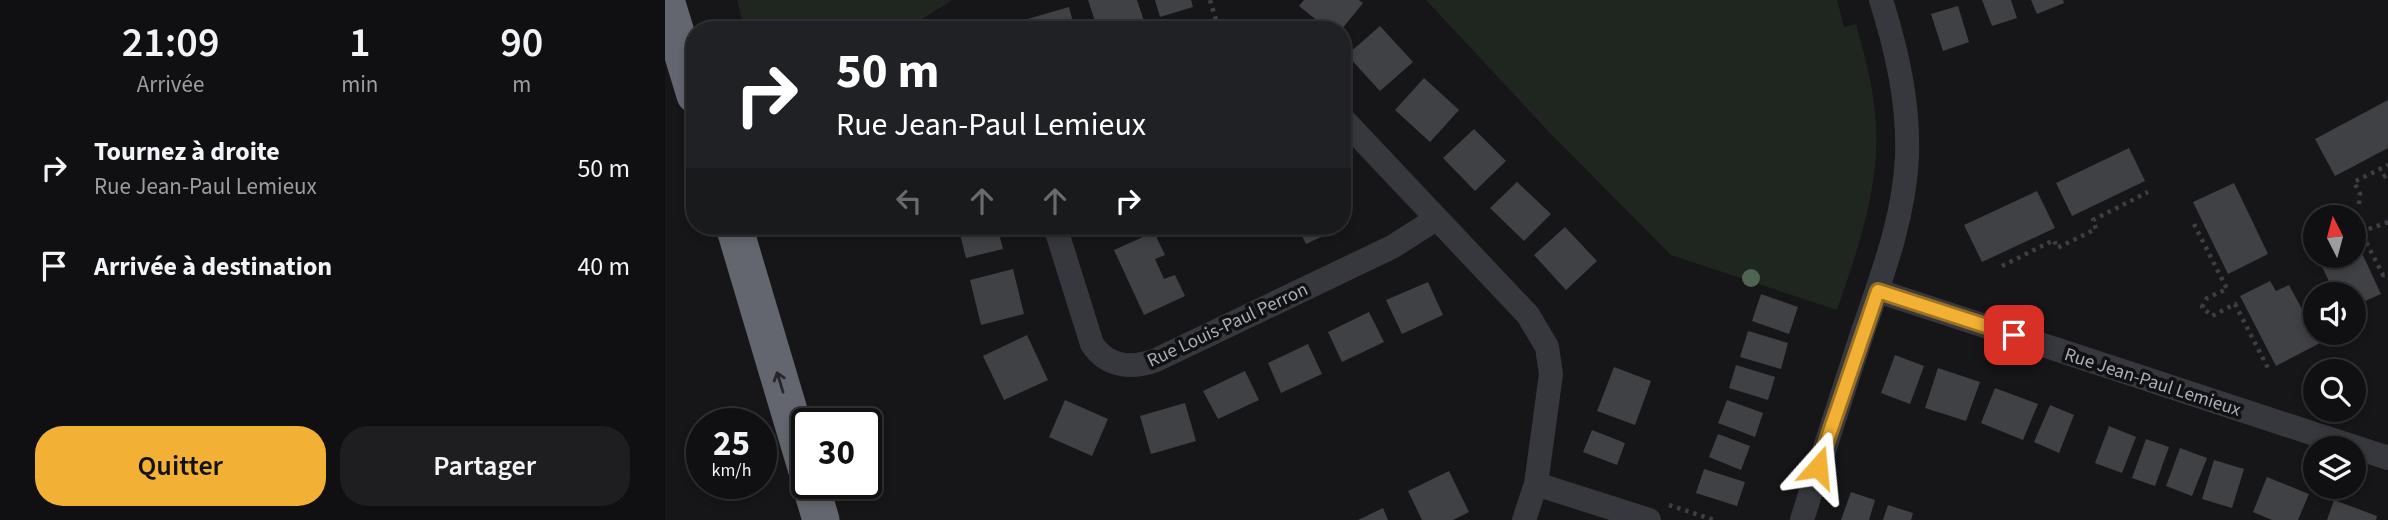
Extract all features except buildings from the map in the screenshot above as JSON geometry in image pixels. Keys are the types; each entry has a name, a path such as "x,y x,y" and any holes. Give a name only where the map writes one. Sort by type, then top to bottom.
{"highway":[{"path":"666,0 686,66"},
{"path":"737,235 791,417"},
{"path":"815,499 821,520"}],"street":[{"path":"1802,520 1899,219 1907,159 1905,99 1898,60 1881,0"},
{"path":"1351,128 1528,315 1547,347 1551,374 1537,484 1524,520"},
{"name":"Rue Louis-Paul Perron","path":"1058,235 1092,344 1097,352 1111,362 1138,365 1156,360 1392,247 1436,219"},
{"name":"Rue Jean-Paul Lemieux","path":"1878,291 2388,458"},
{"path":"1537,484 1649,520"}],"path":[{"path":"1210,0 1216,21"},
{"path":"2359,204 2360,194 2354,182 2388,165"},
{"path":"2002,267 2054,240 2057,247 2088,236 2096,229 2093,220 2148,192"},
{"path":"2388,222 2366,230 2358,226 2383,275 2388,272"},
{"path":"2194,224 2227,289 2207,298 2202,307 2212,316 2235,304 2270,372"}],"shaded area":[{"path":"737,0 952,0 919,21 743,21"},
{"path":"1426,0 1837,0 1844,27 1856,24 1867,64 1874,104 1876,157 1868,209 1837,310 1671,255 1549,132"}],"route":[{"path":"1818,467 1878,291 2014,335"}]}
